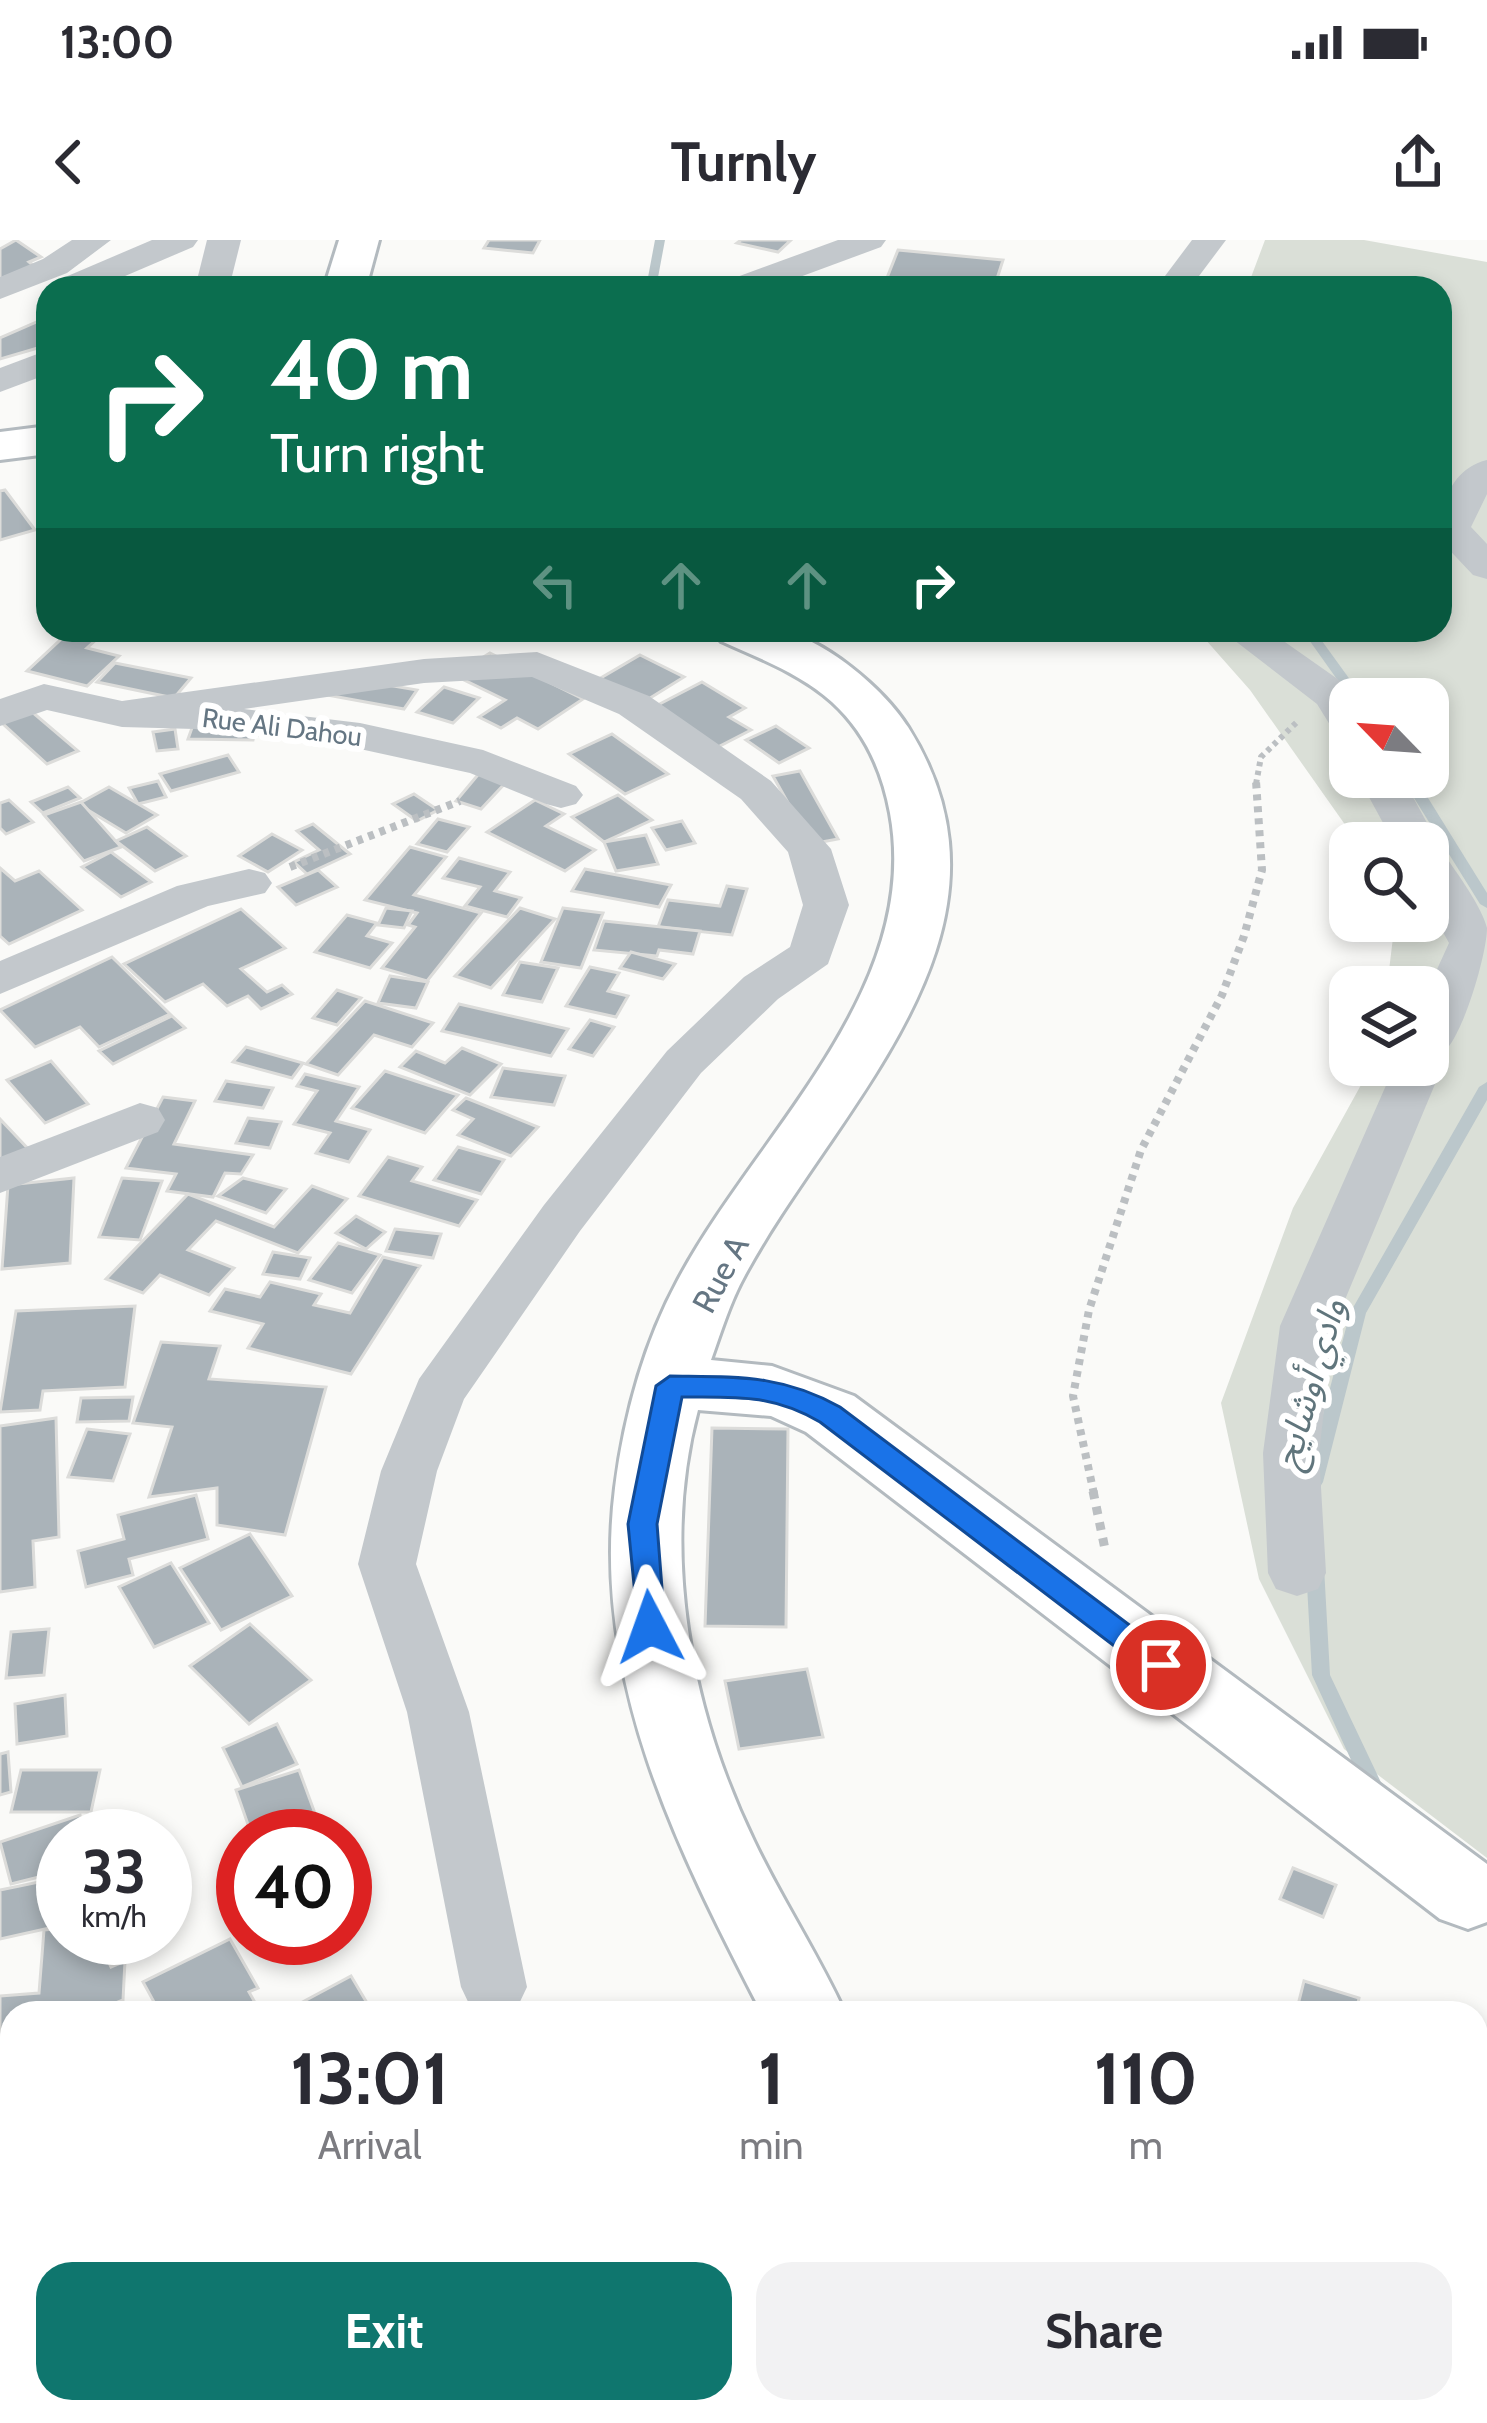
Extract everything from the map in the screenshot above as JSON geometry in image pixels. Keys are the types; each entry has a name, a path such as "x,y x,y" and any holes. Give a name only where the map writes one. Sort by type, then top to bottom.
{"street":[{"path":"0,289 55,266 94,240"},
{"path":"144,273 181,240"},
{"path":"215,276 224,240"},
{"path":"348,276 359,240"},
{"path":"771,276 869,240"},
{"path":"1182,276 1209,240"},
{"path":"0,317 36,301"},
{"path":"0,381 36,366"},
{"path":"0,446 36,442"},
{"path":"1452,527 1478,476 1487,471"},
{"path":"1452,530 1487,567"},
{"name":"Rue A","path":"762,642 853,694 881,727 896,752 919,817 926,888 912,952 898,985 705,1288 670,1386 643,1524 650,1627 670,1716 705,1819 798,2001"},
{"path":"1256,642 1329,700"},
{"path":"122,713 424,671 537,664 634,705 755,790 809,848 826,904 811,954 761,988 683,1062 562,1218 439,1393 410,1471 387,1564 439,1712 494,1987"},
{"name":"Rue Ali Dahou","path":"0,713 44,697 122,713 195,716 360,736 483,763 561,795"},
{"path":"0,979 193,896 249,883"},
{"path":"1449,902 1472,943 1449,996"},
{"path":"1297,1573 1292,1453 1306,1326 1410,1086"},
{"path":"0,1176 140,1120"},
{"path":"670,1386 712,1384 795,1394 830,1414 1468,1895"}],"path":[{"path":"1123,1637 1073,1396 1089,1310 1141,1150 1222,995 1244,936 1262,869 1255,787 1261,757 1281,732 1329,715"},
{"path":"249,883 520,778"}],"shaded area":[{"path":"1265,240 1364,240 1487,262 1487,1858 1344,1749 1259,1579 1221,1403 1293,1208 1360,1086 1449,1086 1449,966 1390,966 1392,942 1449,942 1449,822 1343,822 1250,690 1208,642 1452,642 1452,276 1252,276"}],"building":[{"path":"16,240 41,257 29,262 34,266 0,279 0,249"},
{"path":"489,240 540,240 533,253 484,248"},
{"path":"791,240 778,252 737,243"},
{"path":"898,250 1003,260 998,276 888,276"},
{"path":"36,322 36,348 0,359 0,338"},
{"path":"5,490 35,530 0,540 0,491"},
{"path":"58,642 94,642 87,648 119,656 87,686 27,671"},
{"path":"490,653 583,699 538,729 517,718 501,728 479,717 505,700 454,675"},
{"path":"640,655 684,677 642,703 599,679"},
{"path":"115,663 191,678 174,698 97,682"},
{"path":"341,677 417,690 404,709 327,695"},
{"path":"702,682 745,708 729,717 751,730 714,749 650,709"},
{"path":"444,687 479,698 453,723 417,712"},
{"path":"31,711 78,751 47,764 2,723"},
{"path":"193,725 256,726 253,740 188,739"},
{"path":"776,726 809,748 779,763 746,740"},
{"path":"175,729 178,749 157,751 153,732"},
{"path":"612,734 668,774 625,794 569,754"},
{"path":"228,755 239,772 171,791 160,774"},
{"path":"482,770 510,778 481,809 456,801"},
{"path":"800,771 838,839 811,844 773,776"},
{"path":"158,781 166,797 138,804 129,788"},
{"path":"68,787 80,798 43,813 31,802"},
{"path":"109,787 157,815 126,833 78,804"},
{"path":"414,794 438,810 417,821 393,804"},
{"path":"618,795 652,820 604,842 572,817"},
{"path":"9,800 33,822 6,834 0,828 0,803"},
{"path":"535,800 564,814 546,826 595,850 565,871 487,832"},
{"path":"81,802 121,847 84,861 44,815"},
{"path":"438,819 469,827 447,852 417,844"},
{"path":"682,821 695,843 666,850 652,828"},
{"path":"313,824 350,854 307,874 294,862 319,850 297,831"},
{"path":"147,827 186,856 155,871 116,841"},
{"path":"272,834 302,850 268,872 239,856"},
{"path":"646,835 658,864 616,871 604,842"},
{"path":"410,847 446,857 414,895 481,913 427,981 382,968 415,927 408,925 417,913 365,900"},
{"path":"111,852 151,882 121,897 82,867"},
{"path":"459,858 510,872 495,891 521,898 507,917 465,906 480,887 443,878"},
{"path":"0,868 15,881 39,871 82,910 9,944 0,936"},
{"path":"585,869 671,885 659,907 572,891"},
{"path":"318,870 337,887 296,905 278,887"},
{"path":"727,886 747,889 732,935 658,927 668,900 720,906"},
{"path":"386,908 412,911 404,928 378,925"},
{"path":"520,908 555,919 491,988 455,976"},
{"path":"563,908 603,913 581,968 541,962"},
{"path":"241,909 285,948 241,969 267,992 282,985 292,994 261,1009 248,996 227,1006 203,984 165,1002 124,964"},
{"path":"347,915 377,923 367,936 392,943 370,968 315,952"},
{"path":"604,921 700,931 693,954 594,950"},
{"path":"631,952 675,964 663,979 620,968"},
{"path":"112,957 170,1014 99,1047 80,1027 35,1047 0,1010"},
{"path":"520,962 558,968 542,1002 503,995"},
{"path":"590,967 619,973 608,991 628,996 616,1017 566,1006"},
{"path":"390,976 428,982 416,1008 378,1003"},
{"path":"337,990 361,998 337,1025 313,1018"},
{"path":"365,1001 433,1023 412,1047 374,1035 338,1075 306,1064"},
{"path":"459,1004 568,1029 551,1056 442,1031"},
{"path":"172,1016 185,1028 113,1064 99,1051"},
{"path":"590,1020 614,1027 593,1056 569,1049"},
{"path":"246,1047 303,1063 292,1078 233,1062"},
{"path":"462,1048 501,1064 470,1095 400,1067 416,1051 445,1063"},
{"path":"51,1061 88,1104 45,1123 7,1080"},
{"path":"503,1068 565,1076 554,1105 491,1097"},
{"path":"385,1071 458,1095 425,1133 352,1108"},
{"path":"305,1074 359,1087 336,1121 370,1130 349,1162 316,1153 330,1133 294,1124 317,1091 297,1086"},
{"path":"226,1081 273,1088 263,1108 215,1101"},
{"path":"163,1097 195,1101 174,1144 253,1155 241,1174 225,1173 213,1197 167,1191 176,1174 126,1168"},
{"path":"466,1098 538,1127 511,1156 458,1135 473,1119 453,1110"},
{"path":"248,1118 281,1122 270,1148 236,1143"},
{"path":"0,1119 34,1155 0,1171"},
{"path":"458,1147 504,1160 481,1194 434,1180"},
{"path":"388,1157 422,1167 412,1181 477,1200 459,1226 359,1196"},
{"path":"74,1178 70,1263 2,1269 8,1185"},
{"path":"122,1178 162,1181 140,1240 99,1237"},
{"path":"243,1178 286,1189 266,1213 218,1196"},
{"path":"312,1186 347,1199 298,1253 216,1221 188,1250 234,1268 209,1295 160,1275 143,1293 106,1279 188,1194 274,1227"},
{"path":"356,1216 385,1232 366,1249 336,1233"},
{"path":"395,1229 441,1234 433,1258 386,1251"},
{"path":"338,1243 380,1255 352,1293 309,1280"},
{"path":"273,1252 310,1258 300,1279 263,1274"},
{"path":"383,1257 420,1266 351,1374 248,1348 263,1324 210,1311 225,1289 260,1297 270,1282 321,1294 314,1305 350,1313"},
{"path":"135,1306 125,1387 43,1391 40,1410 0,1412 16,1311"},
{"path":"161,1342 220,1346 209,1379 326,1387 285,1535 217,1525 217,1488 149,1497 172,1427 133,1423"},
{"path":"133,1397 129,1421 77,1422 81,1398"},
{"path":"56,1418 59,1537 33,1541 35,1587 0,1592 0,1426"},
{"path":"712,1428 788,1429 786,1627 705,1626"},
{"path":"87,1429 130,1434 113,1481 68,1477"},
{"path":"196,1495 208,1539 129,1559 133,1575 86,1587 78,1551 124,1539 118,1515"},
{"path":"250,1534 292,1596 221,1630 180,1568"},
{"path":"171,1563 209,1623 154,1647 119,1587"},
{"path":"250,1624 311,1680 249,1724 190,1666"},
{"path":"49,1629 44,1675 6,1678 11,1632"},
{"path":"807,1669 823,1737 739,1749 725,1681"},
{"path":"65,1695 67,1736 17,1744 15,1704"},
{"path":"277,1724 297,1764 242,1787 223,1748"},
{"path":"8,1752 11,1792 0,1795 0,1754"},
{"path":"21,1770 100,1770 92,1809 11,1812"},
{"path":"299,1770 313,1809 243,1809 236,1790"},
{"path":"36,1830 36,1878 11,1884 0,1842"},
{"path":"1293,1868 1336,1885 1323,1917 1280,1899"},
{"path":"36,1883 36,1931 0,1939 0,1890"},
{"path":"216,1946 216,1965 245,1965 258,1988 249,1992 254,2001 153,2001 143,1982 177,1965 192,1965 192,1958"},
{"path":"41,1965 125,1965 121,2001 0,2001 0,1996 39,1993"},
{"path":"351,1976 366,2001 304,2001"},
{"path":"1304,1981 1359,1998 1358,2001 1299,2001"}],"waterway":[{"name":"وادي أوشايح","path":"653,276 660,240"},
{"name":"وادي أوشايح","path":"1317,642 1343,678"},
{"name":"وادي أوشايح","path":"1421,798 1487,904"},
{"name":"وادي أوشايح","path":"1314,1482 1358,1313 1487,1087"},
{"name":"وادي أوشايح","path":"1315,1567 1321,1675 1376,1793"}],"route":[{"path":"650,1627 643,1524 670,1386 753,1387 795,1394 830,1414 1161,1665"}]}
